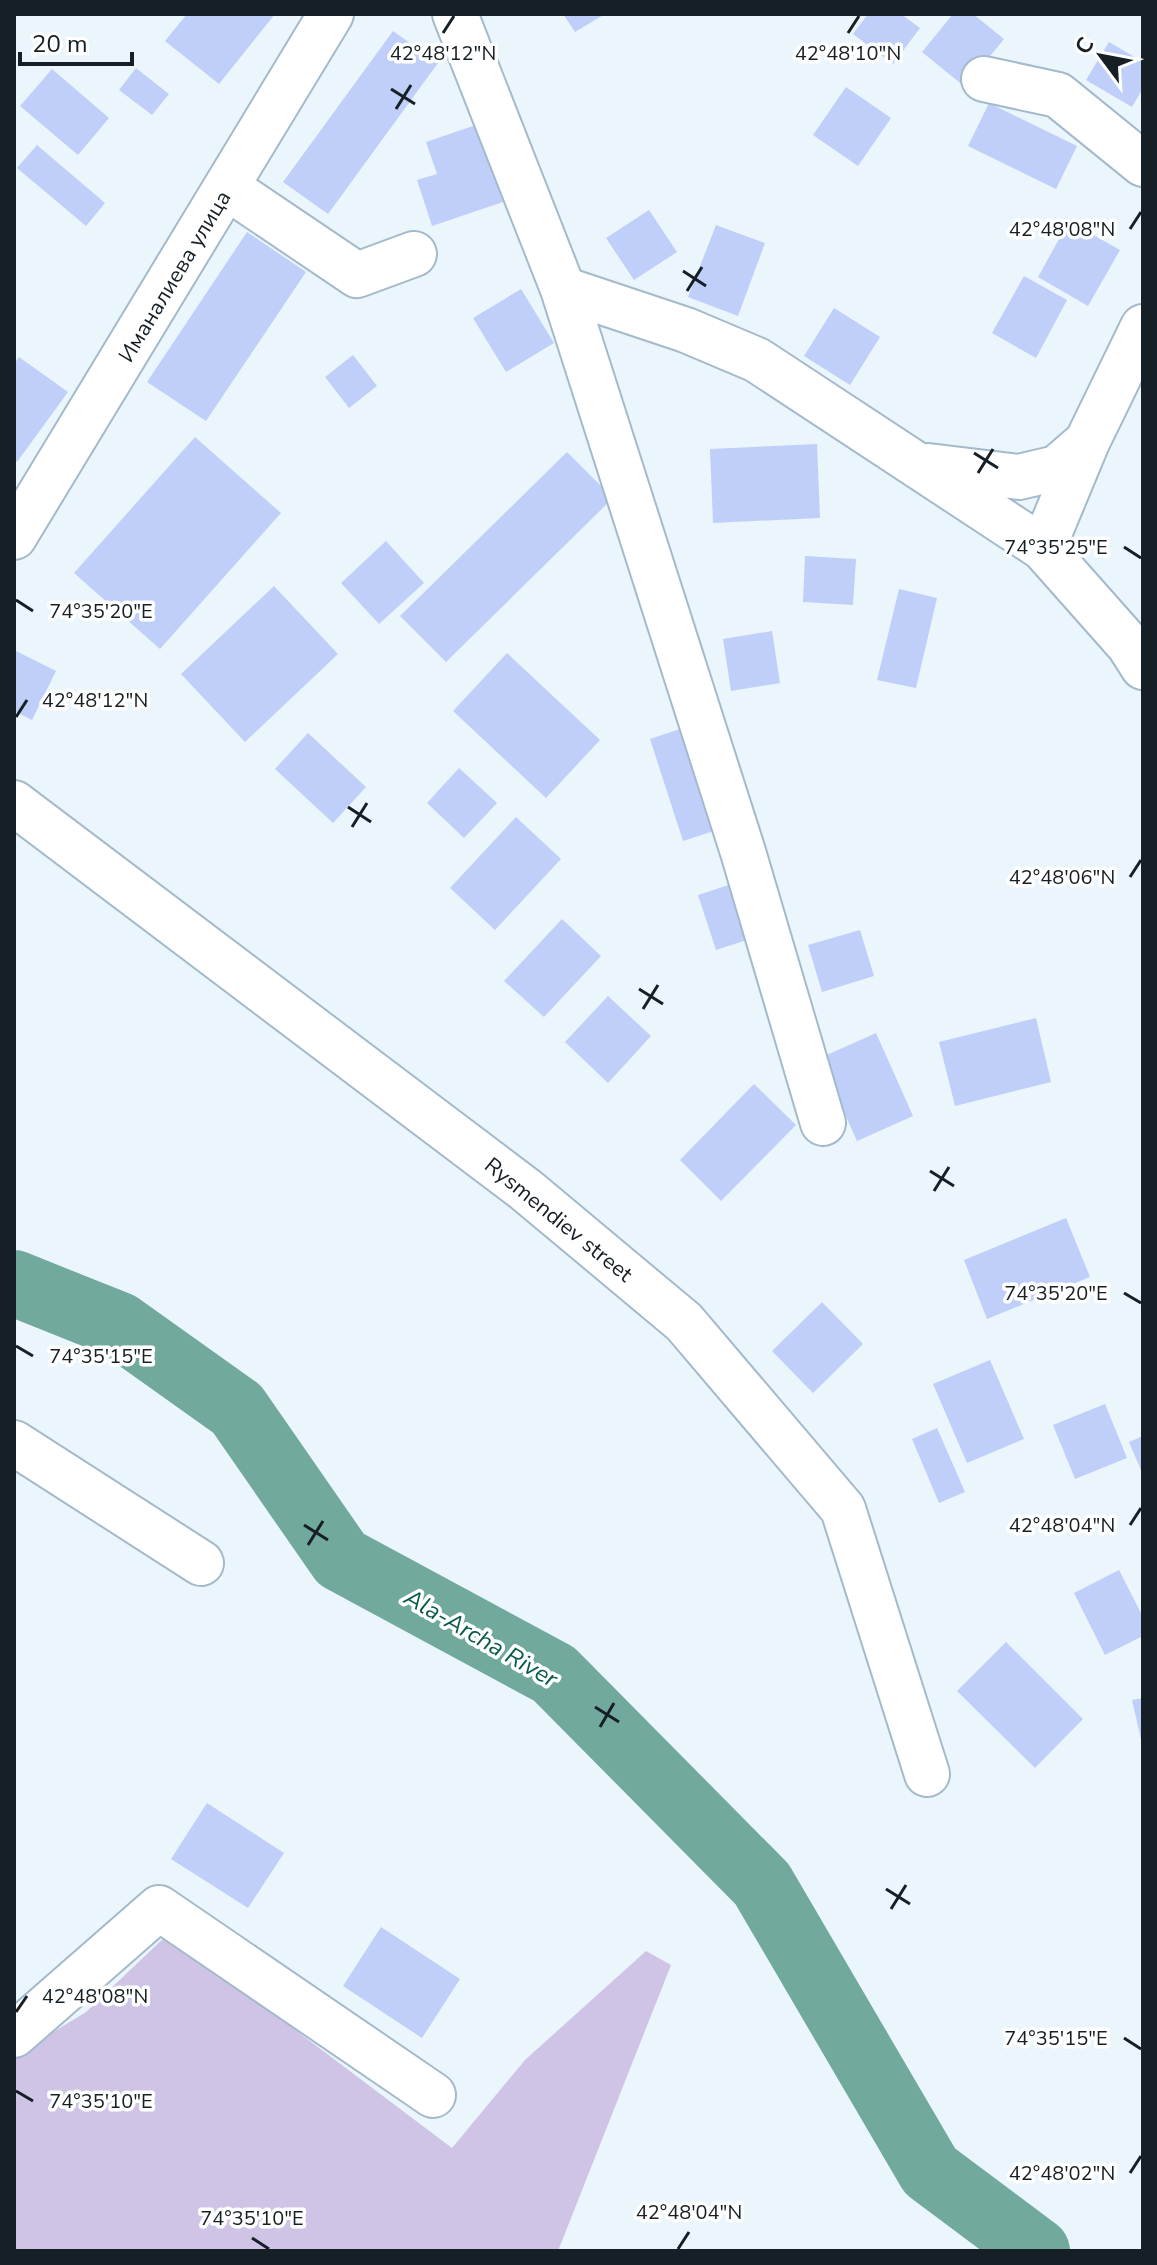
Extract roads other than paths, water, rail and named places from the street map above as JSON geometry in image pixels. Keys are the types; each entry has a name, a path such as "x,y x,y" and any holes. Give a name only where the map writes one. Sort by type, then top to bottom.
{"street":[{"name":"Иманалиева улица","path":"14,537 331,14"},
{"path":"455,14 563,289 743,852 823,1123"},
{"path":"984,79 1058,95 1143,164"},
{"path":"228,188 357,275 414,254"},
{"path":"563,289 686,330 757,360 918,464 1043,548 1129,645 1143,667"},
{"path":"1043,548 1087,442 1143,327"},
{"path":"918,464 1019,477 1057,468 1087,442"},
{"name":"Rysmendiev street","path":"14,803 526,1190 684,1322 843,1509 927,1774"},
{"path":"14,1443 201,1563"},
{"path":"14,2035 159,1908 433,2095"}],"waterway":[{"name":"Ala-Archa River","path":"14,1283 119,1325 237,1409 341,1559 554,1674 762,1884 930,2171 1037,2251"}]}
